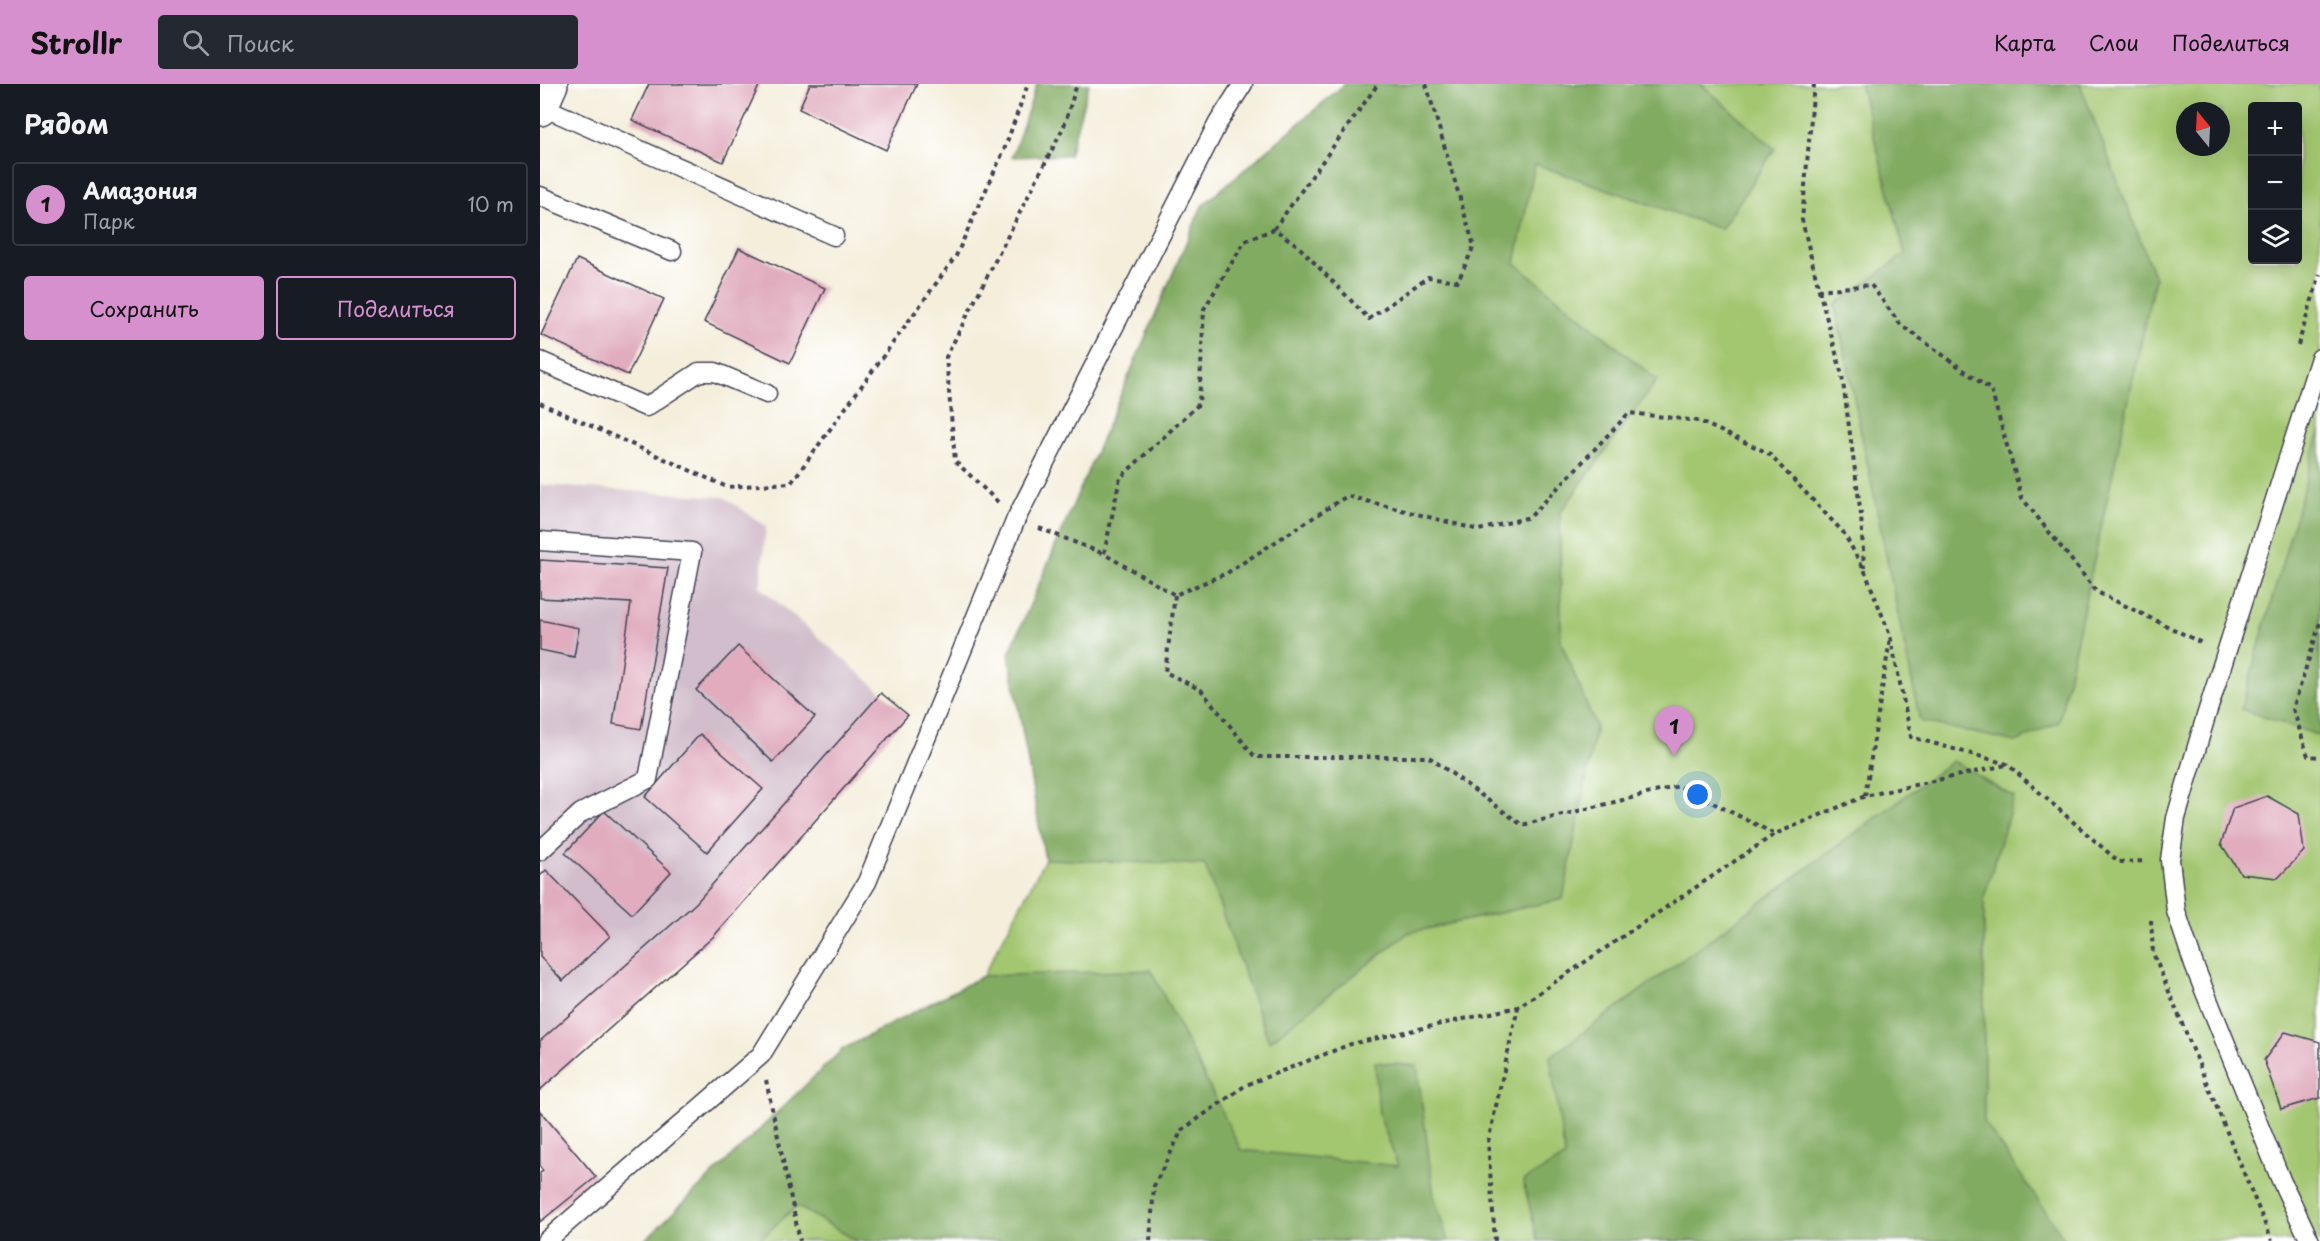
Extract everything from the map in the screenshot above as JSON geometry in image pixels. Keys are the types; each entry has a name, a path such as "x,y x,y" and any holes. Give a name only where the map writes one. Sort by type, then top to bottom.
{"lane":[{"path":"546,1241 761,1055 867,882 1016,519 1218,123 1243,84"},
{"path":"544,100 834,236"},
{"path":"540,196 672,251"},
{"path":"2310,1241 2281,1180 2194,965 2176,912 2170,861 2176,818 2206,716 2320,358"},
{"path":"540,361 646,407 699,372 715,372 767,394"},
{"path":"540,541 692,552 648,778 582,813 540,851"}],"path":[{"path":"540,403 727,487 791,483 956,256 1004,150 1028,84"},
{"path":"1077,84 1064,126 946,357 955,461 1016,519 1104,554 1174,595"},
{"path":"1104,554 1120,478 1199,404 1204,309 1245,241 1274,229 1378,84"},
{"path":"1274,229 1297,245 1369,319 1428,277 1458,281 1474,246 1426,84"},
{"path":"1814,84 1803,220 1842,375 1861,515 1864,569"},
{"path":"2296,352 2320,274"},
{"path":"1819,290 1871,285 1900,324 1991,390 2022,498 2097,592 2206,645 2203,656"},
{"path":"1174,595 1227,573 1347,496 1479,530 1530,517 1629,413 1699,421 1768,453 1843,532 1864,569 1890,635 1911,737 2007,764 2119,862 2147,861"},
{"path":"1174,595 1165,672 1201,690 1255,757 1429,757 1522,825 1679,786 1775,834"},
{"path":"2320,622 2293,709 2308,756 2320,757"},
{"path":"1865,796 1890,635"},
{"path":"1150,1241 1154,1186 1182,1130 1246,1085 1351,1044 1518,1007 1775,834 1865,796 2007,764"},
{"path":"2148,871 2149,851"},
{"path":"2157,922 2152,912 2153,953 2272,1241"},
{"path":"1495,1241 1488,1142 1518,1007"},
{"path":"761,1055 800,1241"}],"shaded area":[{"path":"540,485 724,497 766,526 760,587 908,715 540,1090"}],"green space":[{"path":"1037,84 1089,84 1069,155 1012,157"},
{"path":"1345,84 2320,84 2320,1241 644,1241 843,1049 983,976 1045,859 1009,654 1202,206"},
{"path":"1345,84 1701,84 1775,149 1721,229 1535,164 1515,263 1657,380 1560,513 1561,642 1596,727 1563,899 1408,933 1269,1042 1205,865 1045,859 1009,654 1202,206"},
{"path":"1860,84 2080,84 2155,278 2059,722 2016,742 1920,721 1835,305 1905,254"},
{"path":"2320,430 2320,736 2241,709"},
{"path":"1953,761 2014,797 1984,897 1984,1122 2066,1241 1538,1241 1523,1181 1565,1157 1550,1057"},
{"path":"1151,970 1241,1150 1398,1166 1379,1114 1375,1062 1417,1066 1434,1196 1448,1241 857,1241 797,1206 758,1241 644,1241 843,1049 983,976"}],"building":[{"path":"649,84 760,84 723,162 632,120"},
{"path":"810,84 917,84 886,150 799,109"},
{"path":"739,248 825,288 790,363 704,322"},
{"path":"577,259 664,299 628,375 541,335"},
{"path":"540,560 668,568 641,729 613,724 631,603 540,598"},
{"path":"540,620 579,628 574,657 540,650"},
{"path":"738,646 815,717 773,762 696,690"},
{"path":"881,693 908,715 713,937 540,1090 540,1041 696,903"},
{"path":"700,734 763,789 707,852 645,797"},
{"path":"2267,796 2299,814 2304,851 2278,878 2241,874 2221,844 2233,808"},
{"path":"604,811 671,872 632,914 565,853"},
{"path":"546,870 610,936 563,981 540,957 540,876"},
{"path":"2285,1032 2320,1042 2320,1098 2281,1109 2264,1060"},
{"path":"540,1111 596,1177 540,1222 540,1173 543,1171 540,1167"}],"place":[{"name":"Амазония","path":"1674,756"}]}
